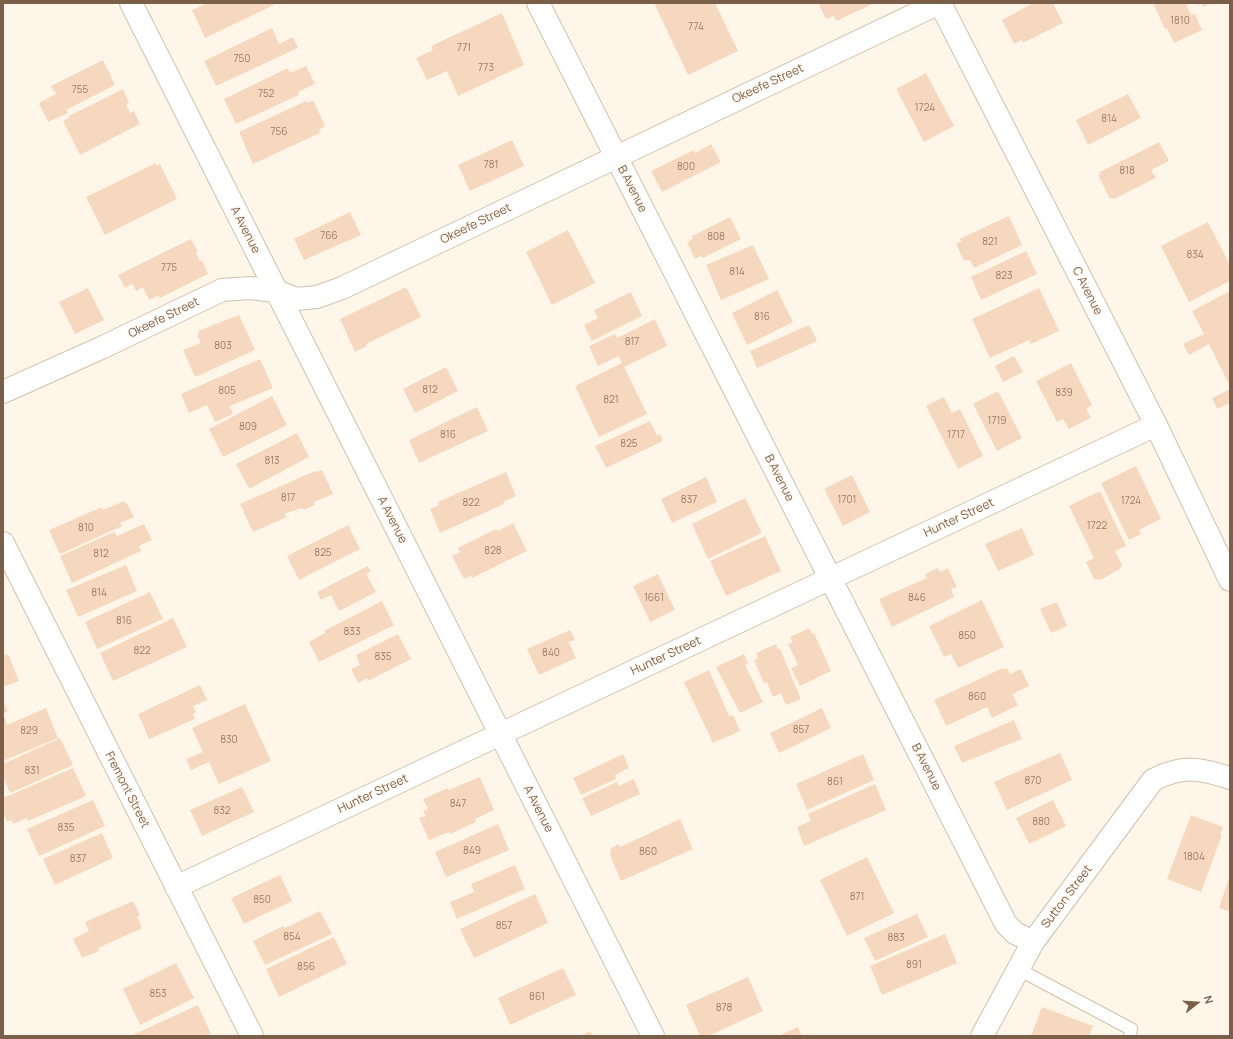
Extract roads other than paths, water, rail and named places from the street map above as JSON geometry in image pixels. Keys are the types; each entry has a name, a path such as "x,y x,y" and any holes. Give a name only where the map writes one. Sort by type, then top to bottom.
{"street":[{"name":"A Avenue","path":"131,3 652,1036"},
{"name":"B Avenue","path":"538,3 1006,924 1015,933 1033,942"},
{"name":"Okeefe Street","path":"3,392 101,348 222,290 250,288 276,291 296,299 317,297 342,288 616,156 940,3"},
{"name":"C Avenue","path":"940,3 1156,425 1230,580"},
{"name":"Hunter Street","path":"176,887 1156,425"},
{"name":"Fremont Street","path":"3,543 252,1036"},
{"name":"Sutton Street","path":"982,1036 1033,942 1153,780 1169,772 1202,769 1230,778"}],"lane":[{"path":"1018,969 1132,1029 1130,1036"}]}
